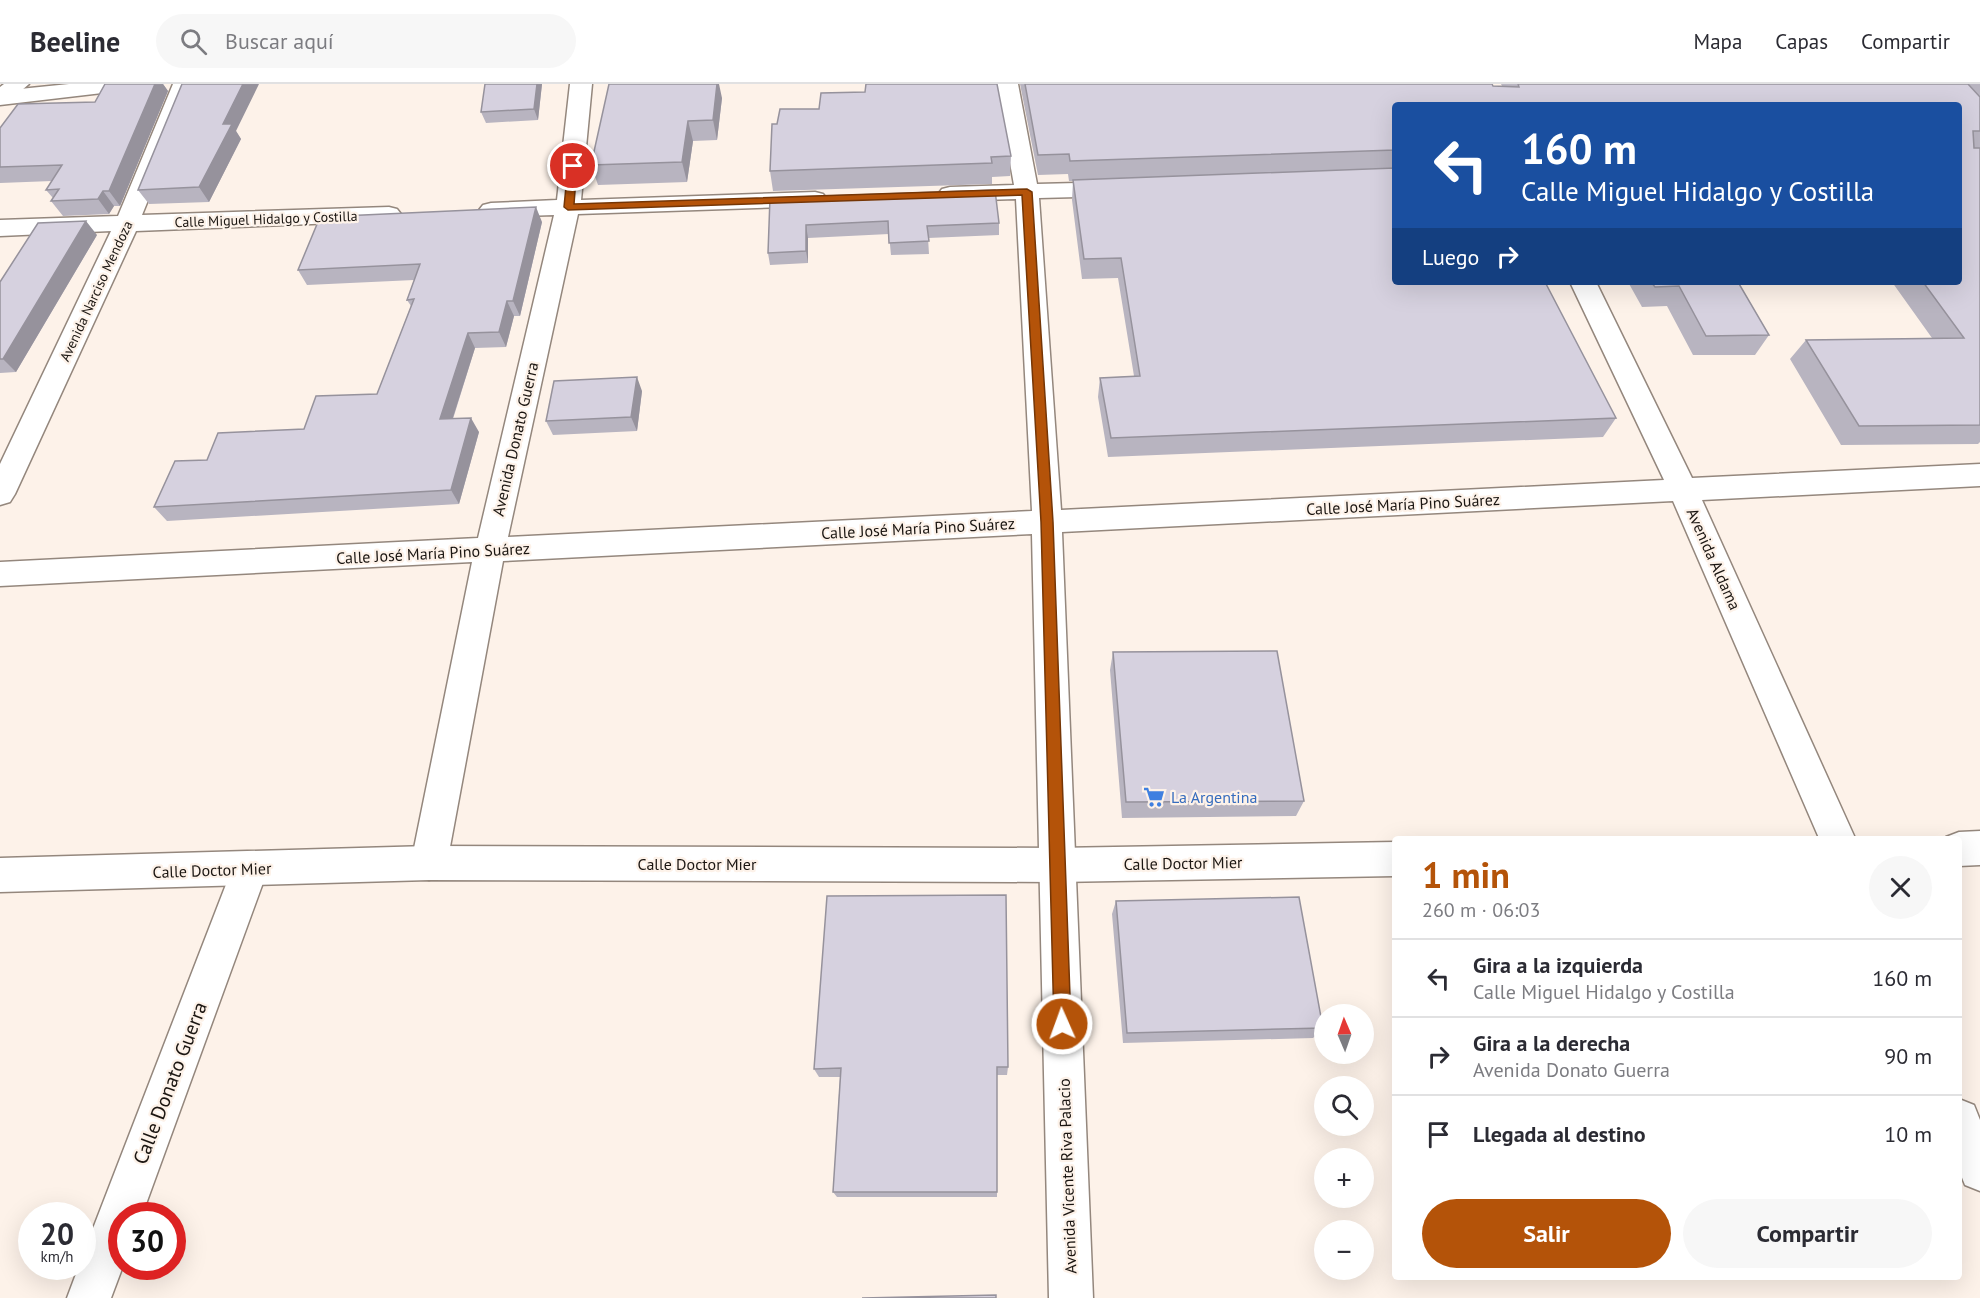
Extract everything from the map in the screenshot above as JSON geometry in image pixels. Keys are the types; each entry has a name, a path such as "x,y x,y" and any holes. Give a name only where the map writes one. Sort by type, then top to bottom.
{"street":[{"path":"0,98 18,84"},
{"path":"0,98 128,84"},
{"name":"Avenida Narciso Mendoza","path":"0,494 127,224 184,84"},
{"name":"Avenida Donato Guerra","path":"429,863 489,550 568,207 581,84"},
{"name":"Avenida Vicente Riva Palacio","path":"1007,84 1027,192 1047,522 1071,1298"},
{"path":"933,195 1134,188"},
{"path":"473,211 839,198"},
{"name":"Calle Miguel Hidalgo y Costilla","path":"0,228 413,213"},
{"name":"Avenida Aldama","path":"1584,285 1683,490 1837,836"},
{"name":"Calle José María Pino Suárez","path":"0,574 1980,475"},
{"path":"1962,849 1980,848"},
{"name":"Calle Doctor Mier","path":"0,875 429,863 1057,865 1392,859"},
{"name":"Calle Donato Guerra","path":"89,1298 250,869"},
{"path":"1962,1127 1980,1170"}],"building":[{"path":"105,84 155,84 109,191 103,191 98,199 51,201 59,189 46,190 62,165 0,167 0,128 18,104 95,102"},
{"path":"182,84 243,84 223,124 232,124 199,187 138,190"},
{"path":"485,84 537,84 534,109 481,112"},
{"path":"609,84 717,84 713,120 688,121 682,162 591,165"},
{"path":"866,84 997,84 1011,156 991,157 992,163 770,171 772,124 777,124 780,109 819,109 821,93 865,92"},
{"path":"1025,84 1492,84 1493,86 1519,87 1518,84 1968,84 1980,97 1980,131 1973,131 1974,148 1980,148 1980,425 1859,426 1806,340 1964,338 1925,285 1962,285 1962,102 1392,102 1392,150 1070,161 1069,154 1038,155"},
{"path":"1392,168 1392,285 1547,285 1616,418 1111,438 1100,378 1140,376 1121,258 1084,259 1073,180"},
{"path":"995,190 999,223 927,226 929,241 889,243 888,221 806,225 806,251 768,253 770,198"},
{"path":"536,207 513,301 507,301 499,332 468,333 440,419 471,418 451,490 154,507 175,461 207,460 218,433 304,429 316,396 377,394 414,299 407,300 420,264 298,270 320,217"},
{"path":"86,221 3,359 0,359 0,282 38,223"},
{"path":"1653,285 1740,285 1769,335 1706,336 1679,286 1655,287"},
{"path":"637,377 631,417 546,421 554,381"},
{"path":"1277,651 1304,801 1126,802 1113,652"},
{"path":"1006,895 1008,1067 997,1067 997,1192 833,1192 841,1068 814,1069 827,896"},
{"path":"1299,897 1319,1004 1314,1004 1314,1028 1127,1033 1116,901"},
{"path":"996,1295 996,1298 862,1298"}],"place":[{"name":"La Argentina","path":"1154,797"}],"route":[{"path":"573,166 568,207 1027,192 1047,522 1062,1024"}]}
